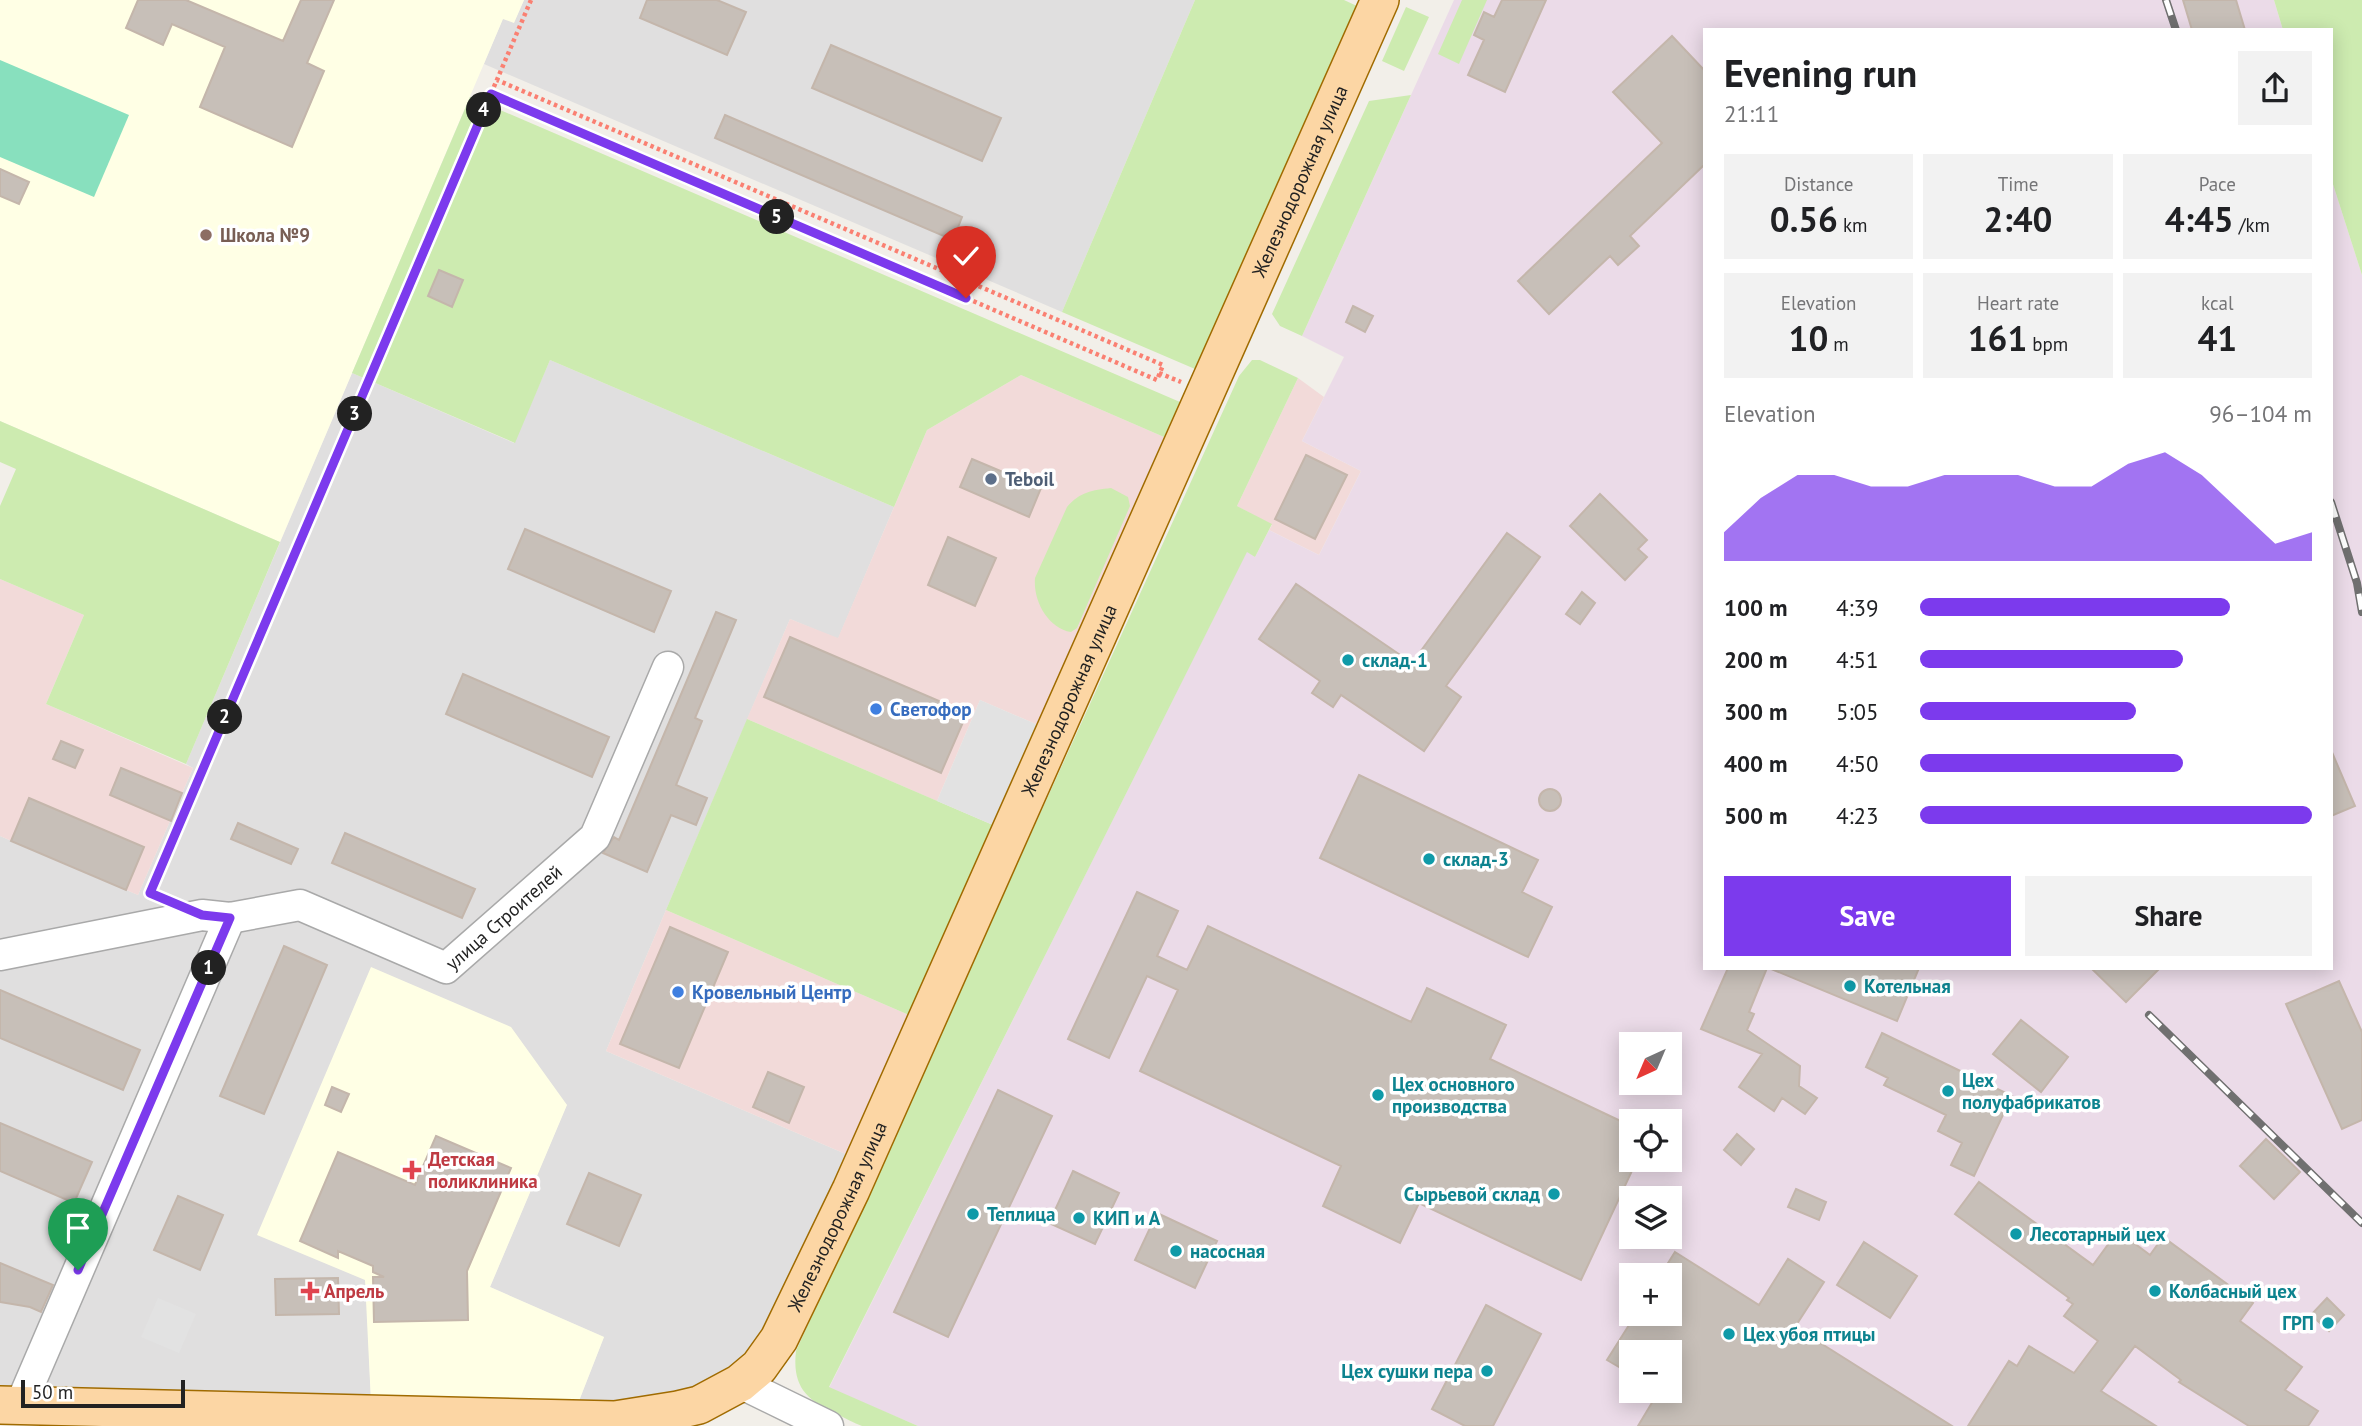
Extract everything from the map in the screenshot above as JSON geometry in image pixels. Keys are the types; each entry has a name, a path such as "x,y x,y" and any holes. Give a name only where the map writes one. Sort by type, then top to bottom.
{"main road":[{"name":"Железнодорожная улица","path":"10,1406 615,1420 699,1405 740,1383 759,1367 779,1339 851,1190 1378,1"}],"street":[{"name":"улица Строителей","path":"0,955 202,915 230,918 300,905 446,968 595,837 668,667"},
{"path":"10,1406 230,918"},
{"path":"740,1383 828,1426"}],"path":[{"path":"163,898 150,893 531,0"},
{"path":"491,94 1157,380 1163,365 497,80"}],"shaded area":[{"name":"Школа №9","path":"0,0 524,0 514,23 503,19 280,542 0,421"},
{"path":"524,0 1195,0 1062,312 484,64 503,18 514,22"},
{"path":"1454,0 2274,0 2282,28 1703,28 1703,970 2333,970 2333,184 2362,275 2362,1426 918,1426 829,1388 1247,551 1255,557 1269,530 1319,555 1361,471 1302,441 1344,357 1302,336"},
{"path":"550,360 894,507 838,639 790,619 606,1051 848,1155 768,1323 742,1359 723,1373 677,1396 577,1406 604,1337 490,1287 567,1104 366,1280 371,1402 0,1390 0,836 138,895 193,768 186,764 352,373 514,443"},
{"path":"1021,375 1164,437 1038,725 980,700 937,801 747,719 790,619 838,638 927,430"},
{"path":"1298,378 1324,397 1302,441 1361,471 1319,555 1269,530 1272,525 1237,506"},
{"path":"0,579 84,615 46,704 193,768 138,895 0,836"},
{"path":"980,700 1038,725 993,825 937,801"},
{"path":"666,910 909,1015 848,1155 606,1051"},
{"name":"Детская поликлиника","path":"371,967 511,1027 567,1105 490,1287 604,1337 577,1406 371,1402 365,1280 257,1235"},
{"path":"158,1298 196,1314 179,1353 141,1337"}],"green space":[{"path":"1195,0 1344,0 1357,6 1195,369 1062,312"},
{"path":"1462,0 1487,0 1459,64 1438,54"},
{"path":"2274,0 2362,0 2362,275 2333,184 2333,28 2282,28"},
{"path":"1406,7 1429,17 1404,71 1382,61"},
{"path":"0,60 129,115 94,197 0,157"},
{"path":"1411,95 1302,336 1280,326 1272,314 1369,101"},
{"path":"470,97 1180,402 1164,437 1021,375 927,430 894,507 550,360 515,443 352,373"},
{"path":"1252,360 1260,360 1298,378 1237,506 1272,524 1255,557 1247,552 829,1387 918,1426 862,1426 826,1409 809,1397 796,1374 796,1351 1239,376"},
{"path":"0,421 280,542 186,764 46,704 84,615 0,579 0,506 16,469 0,462"},
{"path":"1111,488 1128,497 1130,506 1077,628 1071,632 1055,625 1044,612 1039,604 1035,578 1067,507 1087,493"},
{"path":"747,719 993,825 909,1015 666,910"}],"building":[{"path":"138,0 186,0 283,41 301,0 334,0 307,63 324,71 292,147 200,107 225,47 172,24 163,45 126,28"},
{"path":"647,0 717,0 746,12 727,55 640,18"},
{"path":"1502,0 1546,0 1505,92 1468,75 1484,40 1474,35 1484,12 1494,17"},
{"path":"2183,0 2236,0 2244,28 2191,28"},
{"path":"1672,36 1703,69 1703,166 1630,236 1639,246 1618,265 1610,256 1549,314 1518,281 1662,143 1613,92"},
{"path":"831,45 1001,118 982,161 812,88"},
{"path":"725,115 962,217 953,240 715,138"},
{"path":"0,169 29,182 19,204 0,196"},
{"path":"439,270 463,280 452,307 428,296"},
{"path":"1353,306 1373,316 1365,332 1346,322"},
{"path":"1306,455 1347,475 1315,539 1275,519"},
{"path":"972,459 1041,488 1029,517 960,487"},
{"path":"1600,494 1647,540 1638,549 1647,557 1625,580 1570,526"},
{"path":"525,529 671,591 654,632 508,569"},
{"name":"склад-1","path":"1507,533 1540,557 1446,686 1461,697 1424,751 1341,695 1333,707 1312,693 1320,681 1259,639 1296,584 1412,663"},
{"path":"948,537 996,558 975,606 928,585"},
{"path":"1582,592 1595,603 1580,624 1566,614"},
{"path":"716,612 736,620 695,718 702,721 676,785 707,798 696,825 671,815 647,872 603,853 614,837 619,840"},
{"path":"790,637 967,713 941,773 764,697"},
{"path":"463,674 609,737 592,777 446,714"},
{"path":"61,741 83,750 75,768 53,759"},
{"path":"2333,755 2355,806 2333,815"},
{"path":"121,768 182,793 171,821 110,795"},
{"name":"склад-3","path":"1359,775 1538,860 1522,892 1552,907 1528,957 1320,858"},
{"path":"1550,789 1558,792 1561,800 1558,808 1550,811 1542,808 1539,800 1542,792"},
{"path":"29,798 144,847 126,890 11,841"},
{"path":"238,823 298,849 291,864 231,839"},
{"path":"345,833 475,889 462,918 332,863"},
{"path":"1137,892 1178,911 1157,956 1187,970 1208,926 1411,1022 1427,988 1506,1025 1490,1059 1619,1120 1619,1172 1631,1172 1625,1186 1619,1186 1619,1199 1581,1280 1419,1203 1400,1243 1323,1206 1341,1166 1140,1071 1178,990 1147,976 1109,1058 1068,1039"},
{"path":"670,927 728,952 679,1068 620,1044"},
{"path":"284,946 327,965 264,1114 220,1096"},
{"path":"1727,970 1766,970 1749,1012 1754,1014 1747,1030 1800,1066 1799,1086 1817,1098 1805,1114 1782,1098 1774,1111 1739,1087 1762,1054 1701,1029"},
{"name":"Котельная","path":"1774,970 1918,970 1897,1021"},
{"path":"2093,970 2158,970 2126,1002"},
{"path":"2339,981 2362,1032 2362,1120 2342,1129 2286,1004"},
{"path":"0,990 140,1050 123,1090 0,1038"},
{"path":"2021,1020 2068,1057 2041,1092 1993,1054"},
{"name":"Цех полуфабрикатов","path":"1882,1033 2012,1096 1974,1176 1951,1165 1962,1143 1938,1131 1946,1115 1884,1085 1888,1078 1866,1067"},
{"path":"768,1072 804,1087 789,1123 753,1107"},
{"path":"332,1087 349,1094 341,1112 325,1105"},
{"name":"Теплица","path":"998,1090 1052,1116 948,1337 894,1312"},
{"path":"0,1123 92,1162 74,1203 0,1171"},
{"path":"1737,1134 1754,1149 1741,1165 1724,1150"},
{"path":"436,1136 511,1168 467,1271 468,1320 374,1322 373,1277 384,1277 373,1272 373,1266 338,1251 338,1258 300,1241 338,1152 415,1185"},
{"path":"2266,1139 2300,1172 2274,1199 2240,1166"},
{"name":"КИП и А","path":"1073,1171 1119,1193 1095,1244 1049,1223"},
{"path":"589,1173 641,1195 619,1246 567,1224"},
{"path":"1979,1182 2093,1265 2118,1231 2150,1255 2163,1237 2253,1303 2240,1321 2302,1367 2285,1390 2318,1411 2308,1426 2249,1426 2179,1382 2181,1380 2135,1346 2101,1391 2156,1426 1968,1426 2009,1361 2017,1366 2029,1346 2074,1373 2098,1341 2064,1316 2073,1304 2067,1300 2069,1298 1955,1214"},
{"path":"1796,1189 1826,1202 1819,1220 1788,1207"},
{"path":"178,1196 223,1215 200,1270 154,1250"},
{"name":"насосная","path":"1157,1213 1217,1241 1195,1288 1135,1260"},
{"path":"1864,1242 1917,1276 1890,1318 1837,1285"},
{"name":"Цех убоя птицы","path":"1675,1252 1759,1305 1788,1259 1824,1282 1795,1327 1952,1426 1638,1426 1652,1403 1682,1403 1682,1340 1620,1340 1628,1326 1682,1326 1682,1263 1668,1263"},
{"path":"0,1263 53,1285 41,1312 30,1307 0,1302"},
{"path":"338,1278 339,1314 276,1315 275,1279"},
{"name":"ГРП","path":"2327,1298 2344,1315 2329,1331 2311,1315"},
{"name":"Цех сушки пера","path":"1486,1305 1541,1334 1493,1426 1465,1426 1432,1409"},
{"name":"Цех убоя птицы","path":"1619,1341 1619,1367 1607,1360"}],"railway":[{"path":"2166,0 2175,28"},
{"path":"2333,508 2357,583 2362,612"},
{"path":"2149,1015 2362,1223"}],"place":[{"name":"Школа №9","path":"206,235"},
{"name":"Teboil","path":"991,479"},
{"name":"склад-1","path":"1348,660"},
{"name":"Светофор","path":"876,709"},
{"name":"склад-3","path":"1429,859"},
{"name":"Котельная","path":"1850,986"},
{"name":"Кровельный Центр","path":"678,992"},
{"name":"Цех полуфабрикатов","path":"1948,1091"},
{"name":"Цех основного производства","path":"1378,1095"},
{"name":"Детская поликлиника","path":"412,1170"},
{"name":"Сырьевой склад","path":"1554,1194"},
{"name":"Теплица","path":"973,1214"},
{"name":"КИП и А","path":"1079,1218"},
{"name":"Лесотарный цех","path":"2016,1234"},
{"name":"насосная","path":"1176,1251"},
{"name":"Апрель","path":"310,1291"},
{"name":"Колбасный цех","path":"2155,1291"},
{"name":"ГРП","path":"2328,1323"},
{"name":"Цех убоя птицы","path":"1729,1334"},
{"name":"Цех сушки пера","path":"1487,1371"}],"route":[{"path":"78,1270 230,918 202,915 150,893 491,94 966,298"}]}
